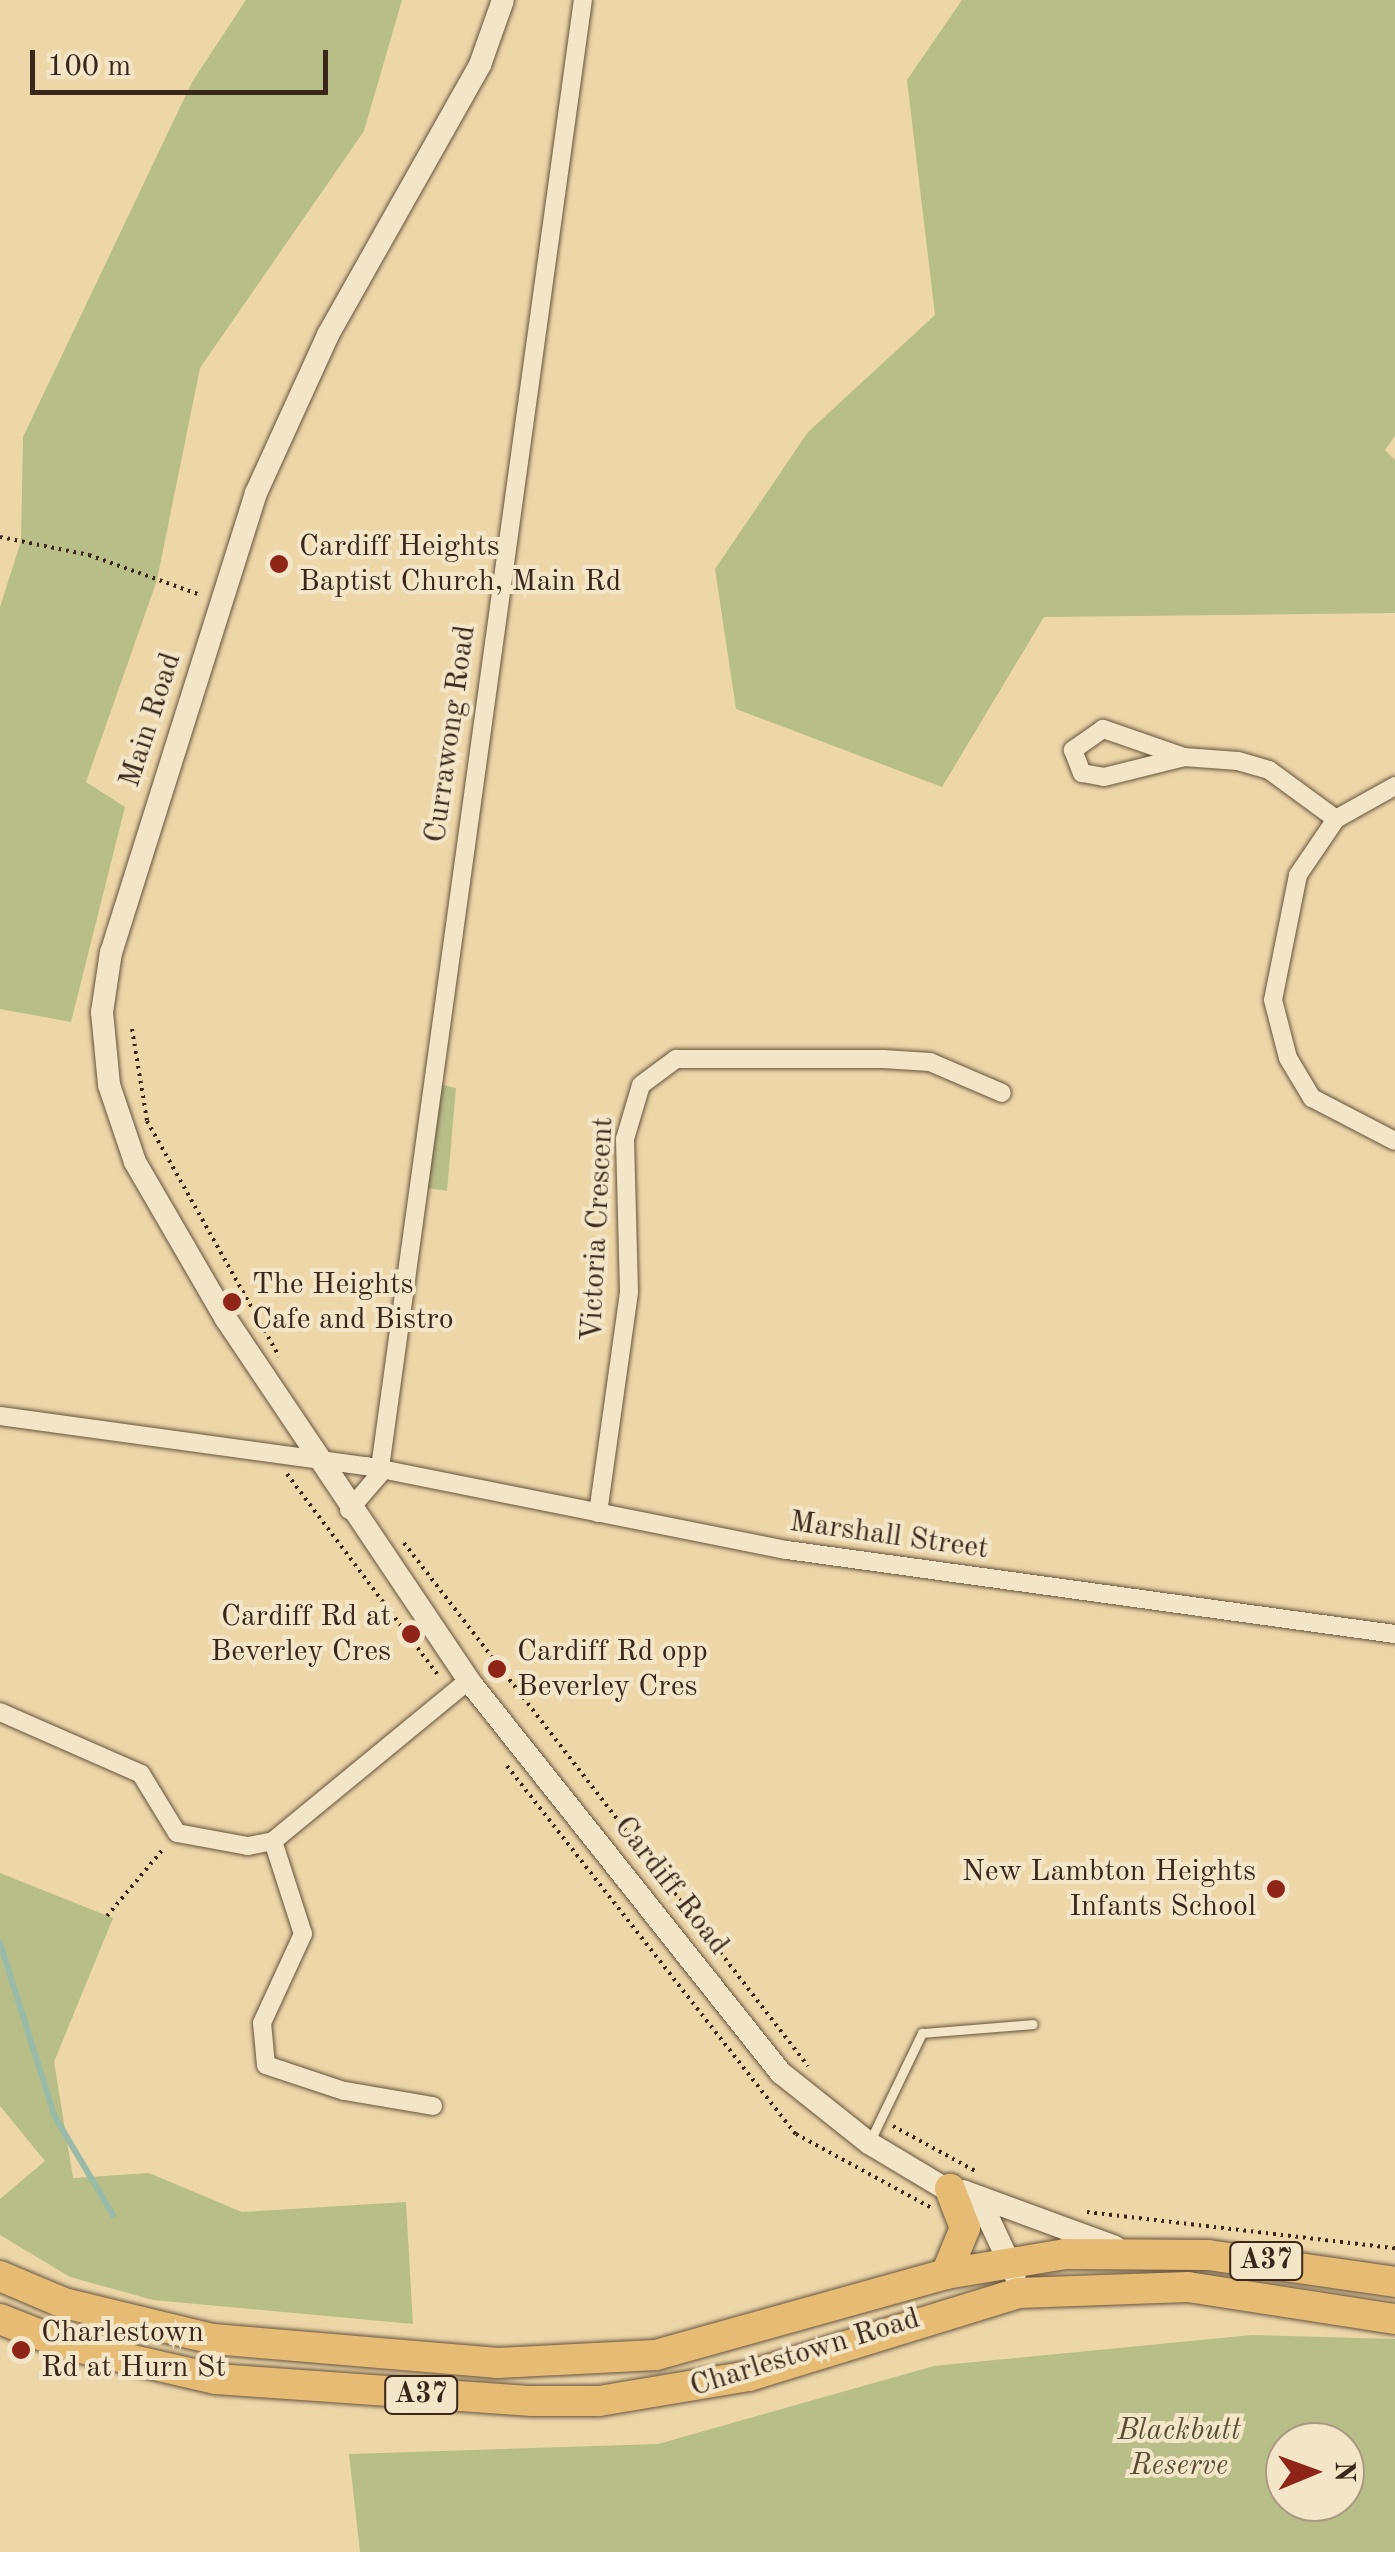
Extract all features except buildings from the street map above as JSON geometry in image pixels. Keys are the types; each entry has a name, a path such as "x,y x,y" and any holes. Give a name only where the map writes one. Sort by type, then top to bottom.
{"highway":[{"path":"946,2274 965,2228 950,2189"},
{"name":"A37","path":"1012,2260 1135,2251 1395,2282"},
{"name":"Charlestown Road","path":"0,2276 64,2303 213,2339 498,2363 656,2355 946,2274 1012,2260"},
{"name":"A37","path":"1018,2294 1188,2287 1395,2319"},
{"name":"Charlestown Road","path":"0,2318 64,2344 216,2379 599,2401 749,2376 1018,2294"}],"main road":[{"name":"Main Road","path":"316,1464 135,1162 109,1085 102,1012 111,952 256,493 328,335 432,160 502,0"},
{"name":"Cardiff Road","path":"316,1464 469,1680 761,2050 869,2143 950,2189 998,2226 1012,2260 1018,2294"},
{"path":"950,2189 1135,2251"}],"street":[{"name":"Currawong Road","path":"379,1476 583,0"},
{"path":"1184,757 1104,778 1082,773 1072,750 1103,728 1184,757 1269,770 1336,820"},
{"path":"1395,786 1336,820 1285,910 1275,1014 1312,1098 1395,1141"},
{"name":"Victoria Crescent","path":"598,1513 629,1292 625,1140 641,1085 676,1060 884,1058 930,1062 1002,1093"},
{"name":"Marshall Street","path":"0,1416 316,1464 366,1466 379,1476 787,1550 1395,1634"},
{"path":"350,1510 379,1476"},
{"path":"0,1712 141,1774 177,1834 248,1846 273,1841 469,1680"},
{"path":"273,1841 303,1934 262,2023 266,2065 344,2092 433,2106"}],"lane":[{"path":"869,2143 922,2033 1033,2024"}],"path":[{"path":"0,537 88,555 220,602"},
{"path":"132,1029 148,1121 286,1368"},
{"path":"275,1458 440,1678"},
{"path":"400,1536 816,2073"},
{"path":"107,1916 177,1834"},
{"path":"880,2120 982,2174"},
{"path":"1074,2211 1395,2248"}],"green space":[{"path":"246,0 402,0 364,131 200,368 157,580 86,782 125,807 71,1022 0,1009 0,607 21,541 23,437 192,82"},
{"path":"962,0 1395,0 1395,436 1385,450 1395,460 1395,613 1044,617 942,787 736,709 715,569 808,432 935,315 907,80"},
{"path":"434,1083 456,1088 447,1191 421,1187"},
{"path":"0,1873 113,1918 54,2062 73,2178 149,2173 242,2212 406,2202 413,2324 153,2300 70,2277 0,2235 0,2199 45,2161 0,2106"},
{"name":"Blackbutt Reserve","path":"1252,2335 1395,2339 1395,2552 360,2552 349,2454 658,2444 934,2366"}],"waterway":[{"path":"0,1943 55,2117 113,2215"}],"place":[{"name":"Cardiff Heights Baptist Church, Main Rd","path":"279,564"},
{"name":"The Heights Cafe and Bistro","path":"232,1302"},
{"name":"Cardiff Rd at Beverley Cres","path":"411,1634"},
{"name":"Cardiff Rd opp Beverley Cres","path":"497,1669"},
{"name":"New Lambton Heights Infants School","path":"1276,1889"},
{"name":"Charlestown Rd at Hurn St","path":"21,2350"}]}
